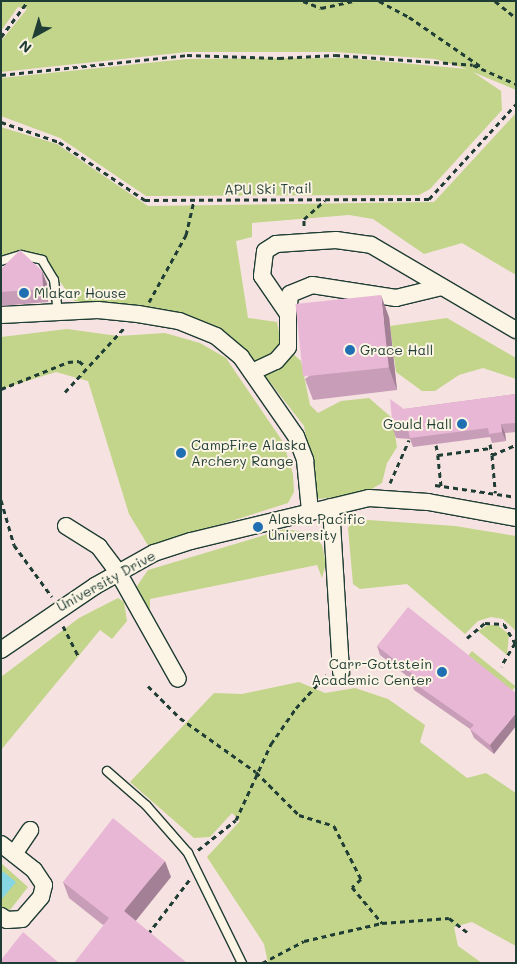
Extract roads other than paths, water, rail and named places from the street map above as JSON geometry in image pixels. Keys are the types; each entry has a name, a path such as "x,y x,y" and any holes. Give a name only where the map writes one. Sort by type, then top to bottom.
{"street":[{"path":"288,314 268,291 262,261 270,247 305,241 371,245 516,330"},
{"path":"252,372 276,361 288,347 290,294 312,285 396,298 441,287"},
{"path":"1,315 98,310 179,321 216,336 252,372 296,436 305,460 310,511"},
{"name":"University Drive","path":"1,650 58,608 154,553 191,541 369,498 428,502 516,518"},
{"path":"331,507 341,672"},
{"path":"66,526 99,547 119,574 178,679"},
{"path":"1,916 7,920 22,919 41,897 44,885 7,849 30,830"}],"lane":[{"path":"1,261 21,254 42,260 54,280 58,313"},
{"path":"107,771 146,805 190,856 198,869 242,963"}],"water":[{"path":"1,870 16,882 1,900"}],"place":[{"name":"Mlakar House","path":"24,293"},
{"name":"Grace Hall","path":"350,350"},
{"name":"Gould Hall","path":"462,424"},
{"name":"CampFire Alaska Archery Range","path":"181,453"},
{"name":"Alaska Pacific University","path":"258,527"},
{"name":"Carr-Gottstein Academic Center","path":"442,672"}]}
